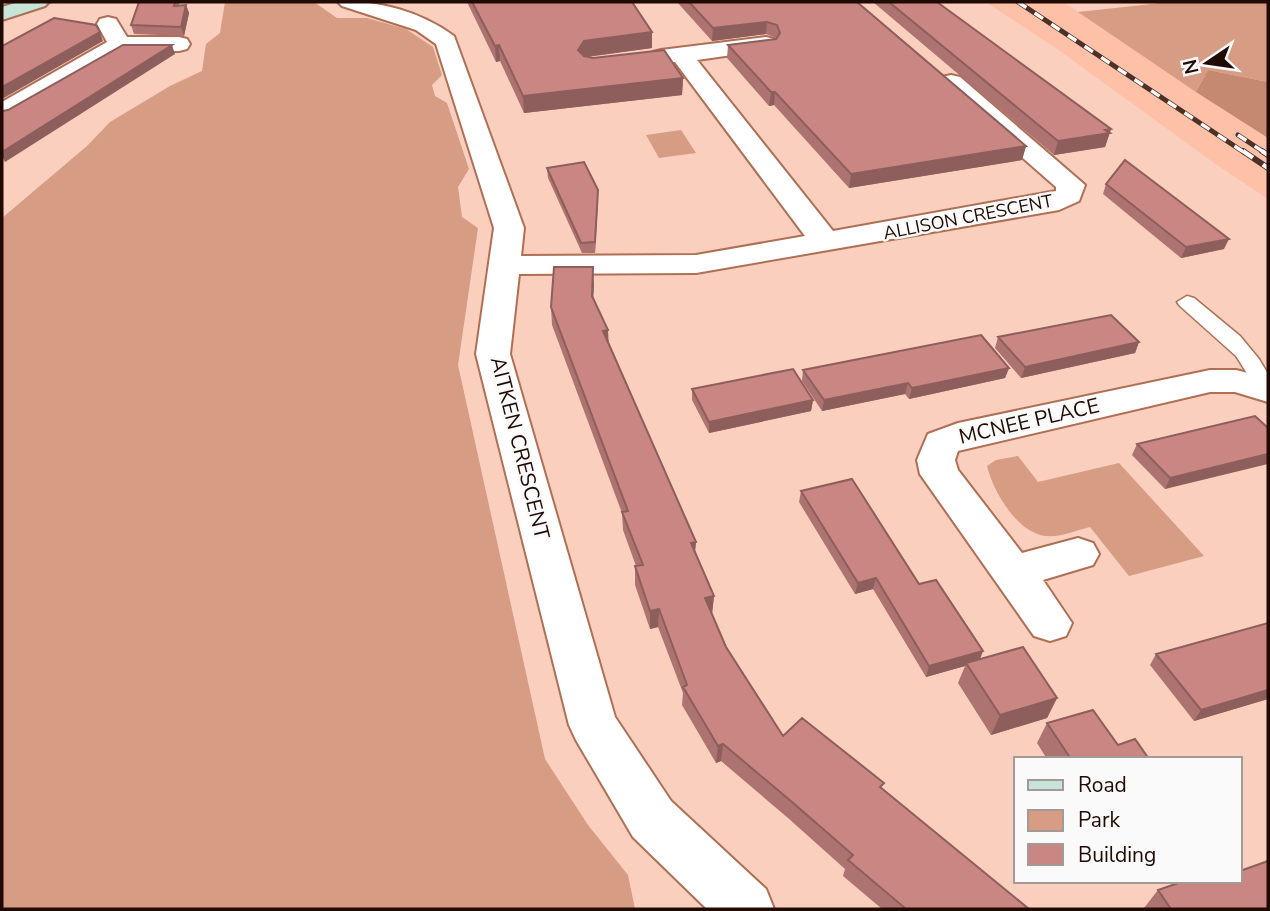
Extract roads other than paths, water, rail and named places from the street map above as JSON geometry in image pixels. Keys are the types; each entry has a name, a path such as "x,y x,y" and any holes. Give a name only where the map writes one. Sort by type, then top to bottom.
{"street":[{"path":"2,14 38,2"},
{"name":"AITKEN CRESCENT","path":"349,2 414,12 424,25 446,41 509,228 494,354 593,725 652,819 746,909"},
{"path":"2,112 114,34 179,44"},
{"path":"643,59 766,44"},
{"path":"681,55 826,243"},
{"name":"ALLISON CRESCENT","path":"505,265 696,264 1059,201 1069,195 1071,185 928,63"},
{"name":"MCNEE PLACE","path":"1050,623 940,474 936,460 941,443 958,436 1188,384 1237,381 1265,389"},
{"path":"1012,572 1078,554"}],"lane":[{"path":"1186,302 1249,358 1260,373 1265,389"}],"railway":[{"path":"1018,2 1245,153"},
{"path":"1238,135 1268,155"},
{"path":"1243,151 1268,168"}]}
